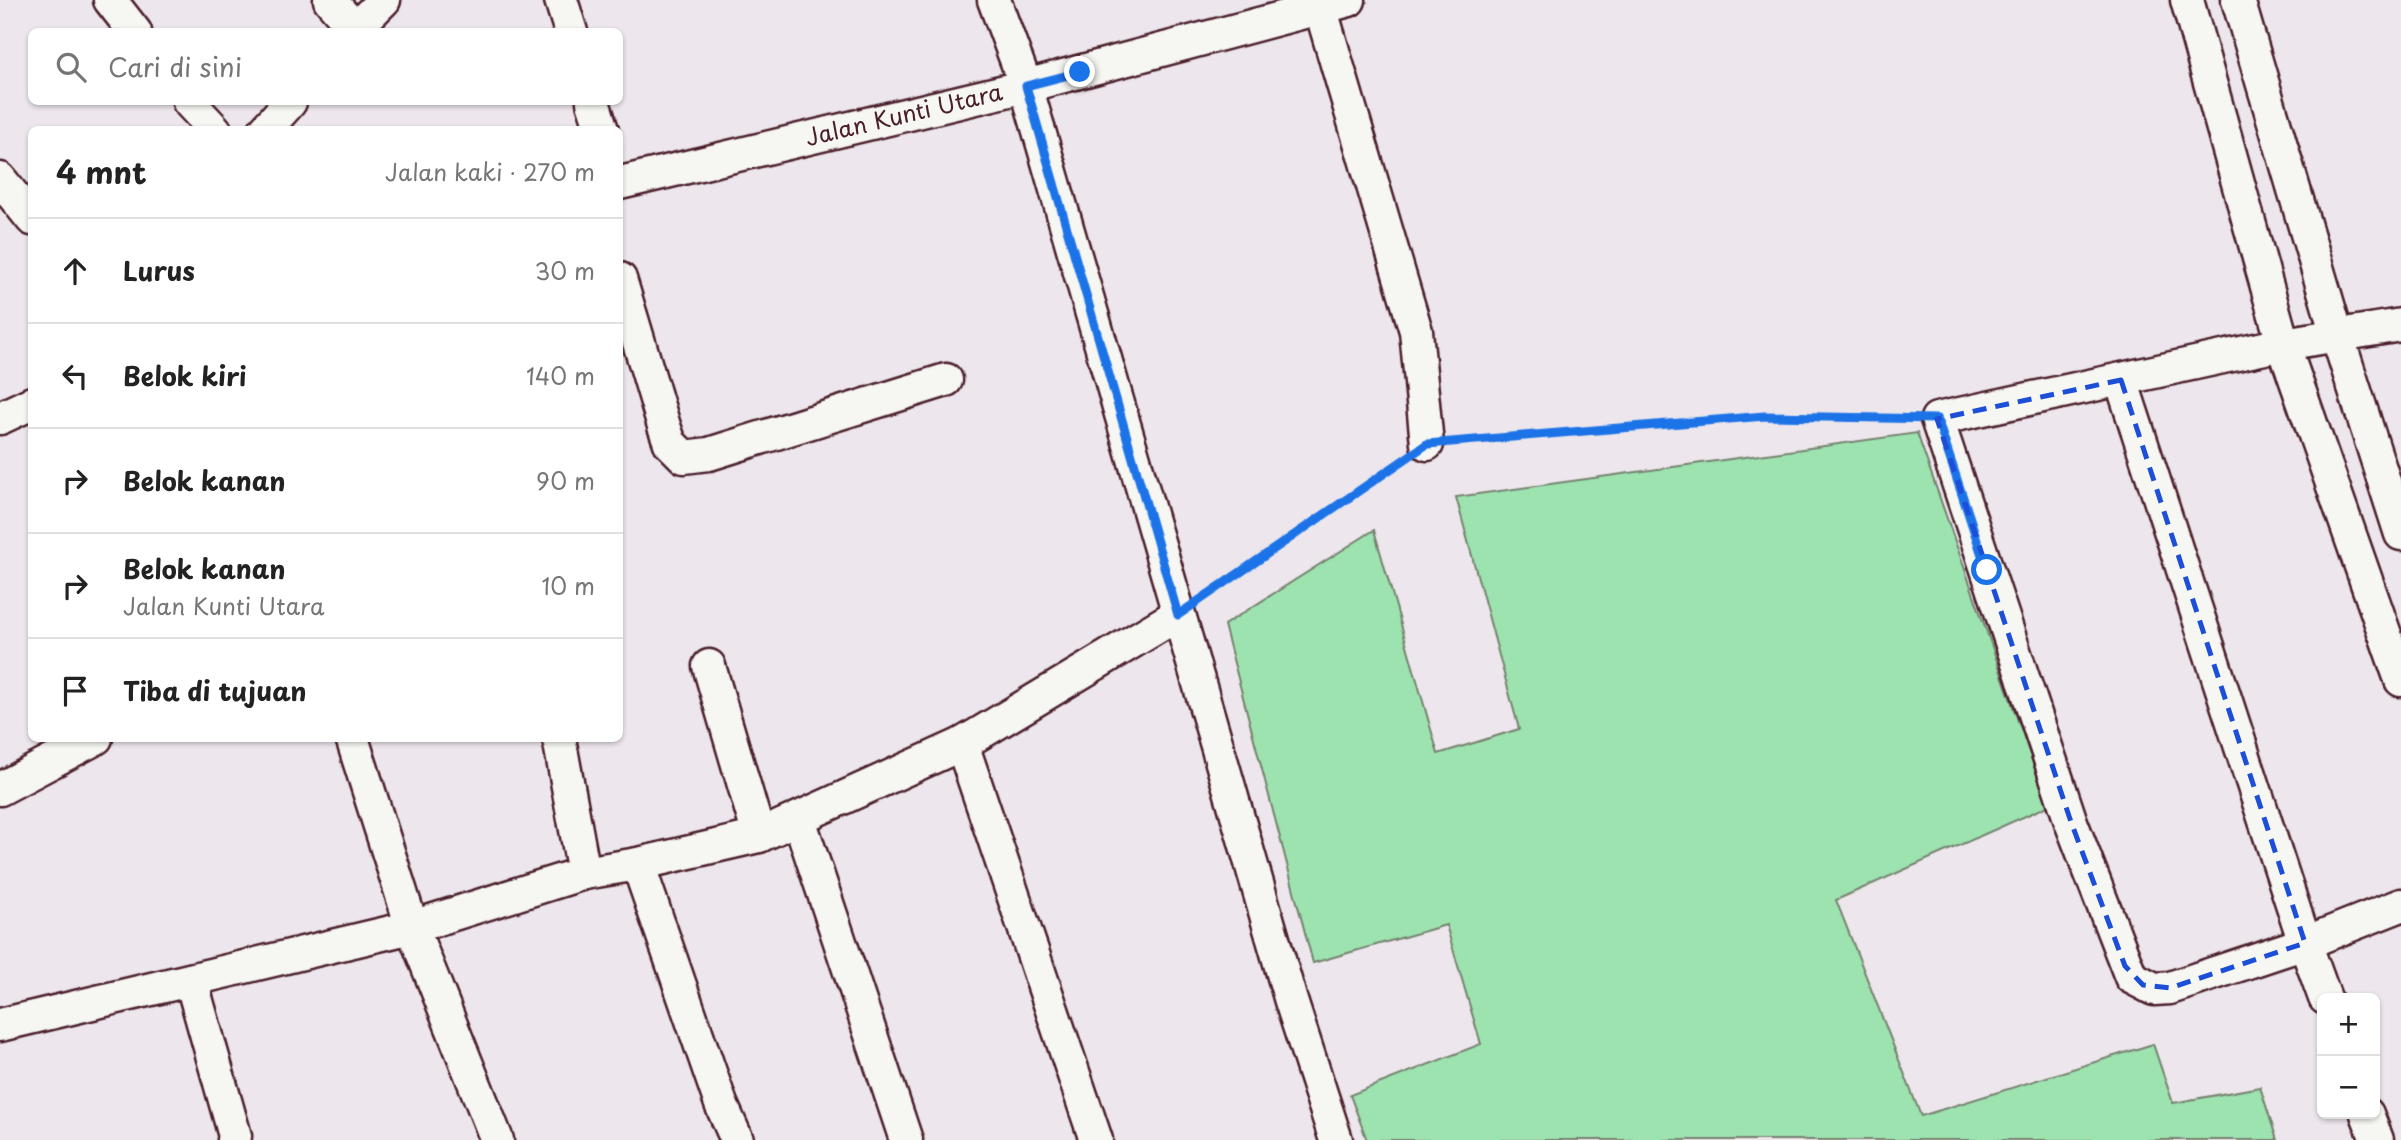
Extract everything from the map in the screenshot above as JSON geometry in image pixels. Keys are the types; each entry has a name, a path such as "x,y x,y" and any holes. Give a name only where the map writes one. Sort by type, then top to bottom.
{"street":[{"path":"110,0 132,28"},
{"path":"330,0 352,28"},
{"path":"356,28 384,0"},
{"path":"561,0 570,28"},
{"path":"994,0 1026,86 1287,987 1336,1140"},
{"path":"2187,0 2283,344 2401,680"},
{"path":"2238,0 2337,335 2401,534"},
{"path":"1329,3 1416,331 1427,444"},
{"name":"Jalan Kunti Utara","path":"623,182 1026,86 1329,3"},
{"path":"192,105 211,126"},
{"path":"269,126 287,105"},
{"path":"594,105 602,126"},
{"path":"0,178 28,214"},
{"path":"623,289 670,443 684,457 709,454 946,380"},
{"path":"2401,325 2283,344 1937,419 2071,822 2131,977 2154,989 2170,988 2305,943 2401,905"},
{"path":"2121,380 2323,993"},
{"path":"0,418 28,405"},
{"path":"0,1025 412,927 583,873 638,864 759,836 962,744 1178,615"},
{"path":"709,666 759,836"},
{"path":"0,789 88,742"},
{"path":"353,742 412,927 497,1140"},
{"path":"560,742 583,873"},
{"path":"962,744 1096,1140"},
{"path":"799,819 906,1140"},
{"path":"638,864 721,1104 737,1140"},
{"path":"191,980 234,1140"},
{"path":"2369,1119 2377,1140"}],"path":[{"path":"1178,615 1427,444 1765,416 1937,419"}],"highlighted area":[{"path":"2121,380 2305,943 2170,988 2143,985 2125,966 2071,822 1937,419"}],"green space":[{"path":"1917,433 2048,806 1836,900 1921,1116 2153,1044 2173,1103 2260,1087 2277,1140 1367,1140 1350,1095 1481,1044 1446,925 1313,963 1224,625 1374,530 1438,754 1519,729 1456,497"}],"route":[{"path":"1080,72 1026,86 1178,615 1427,444 1765,416 1937,419 1987,570"}]}
